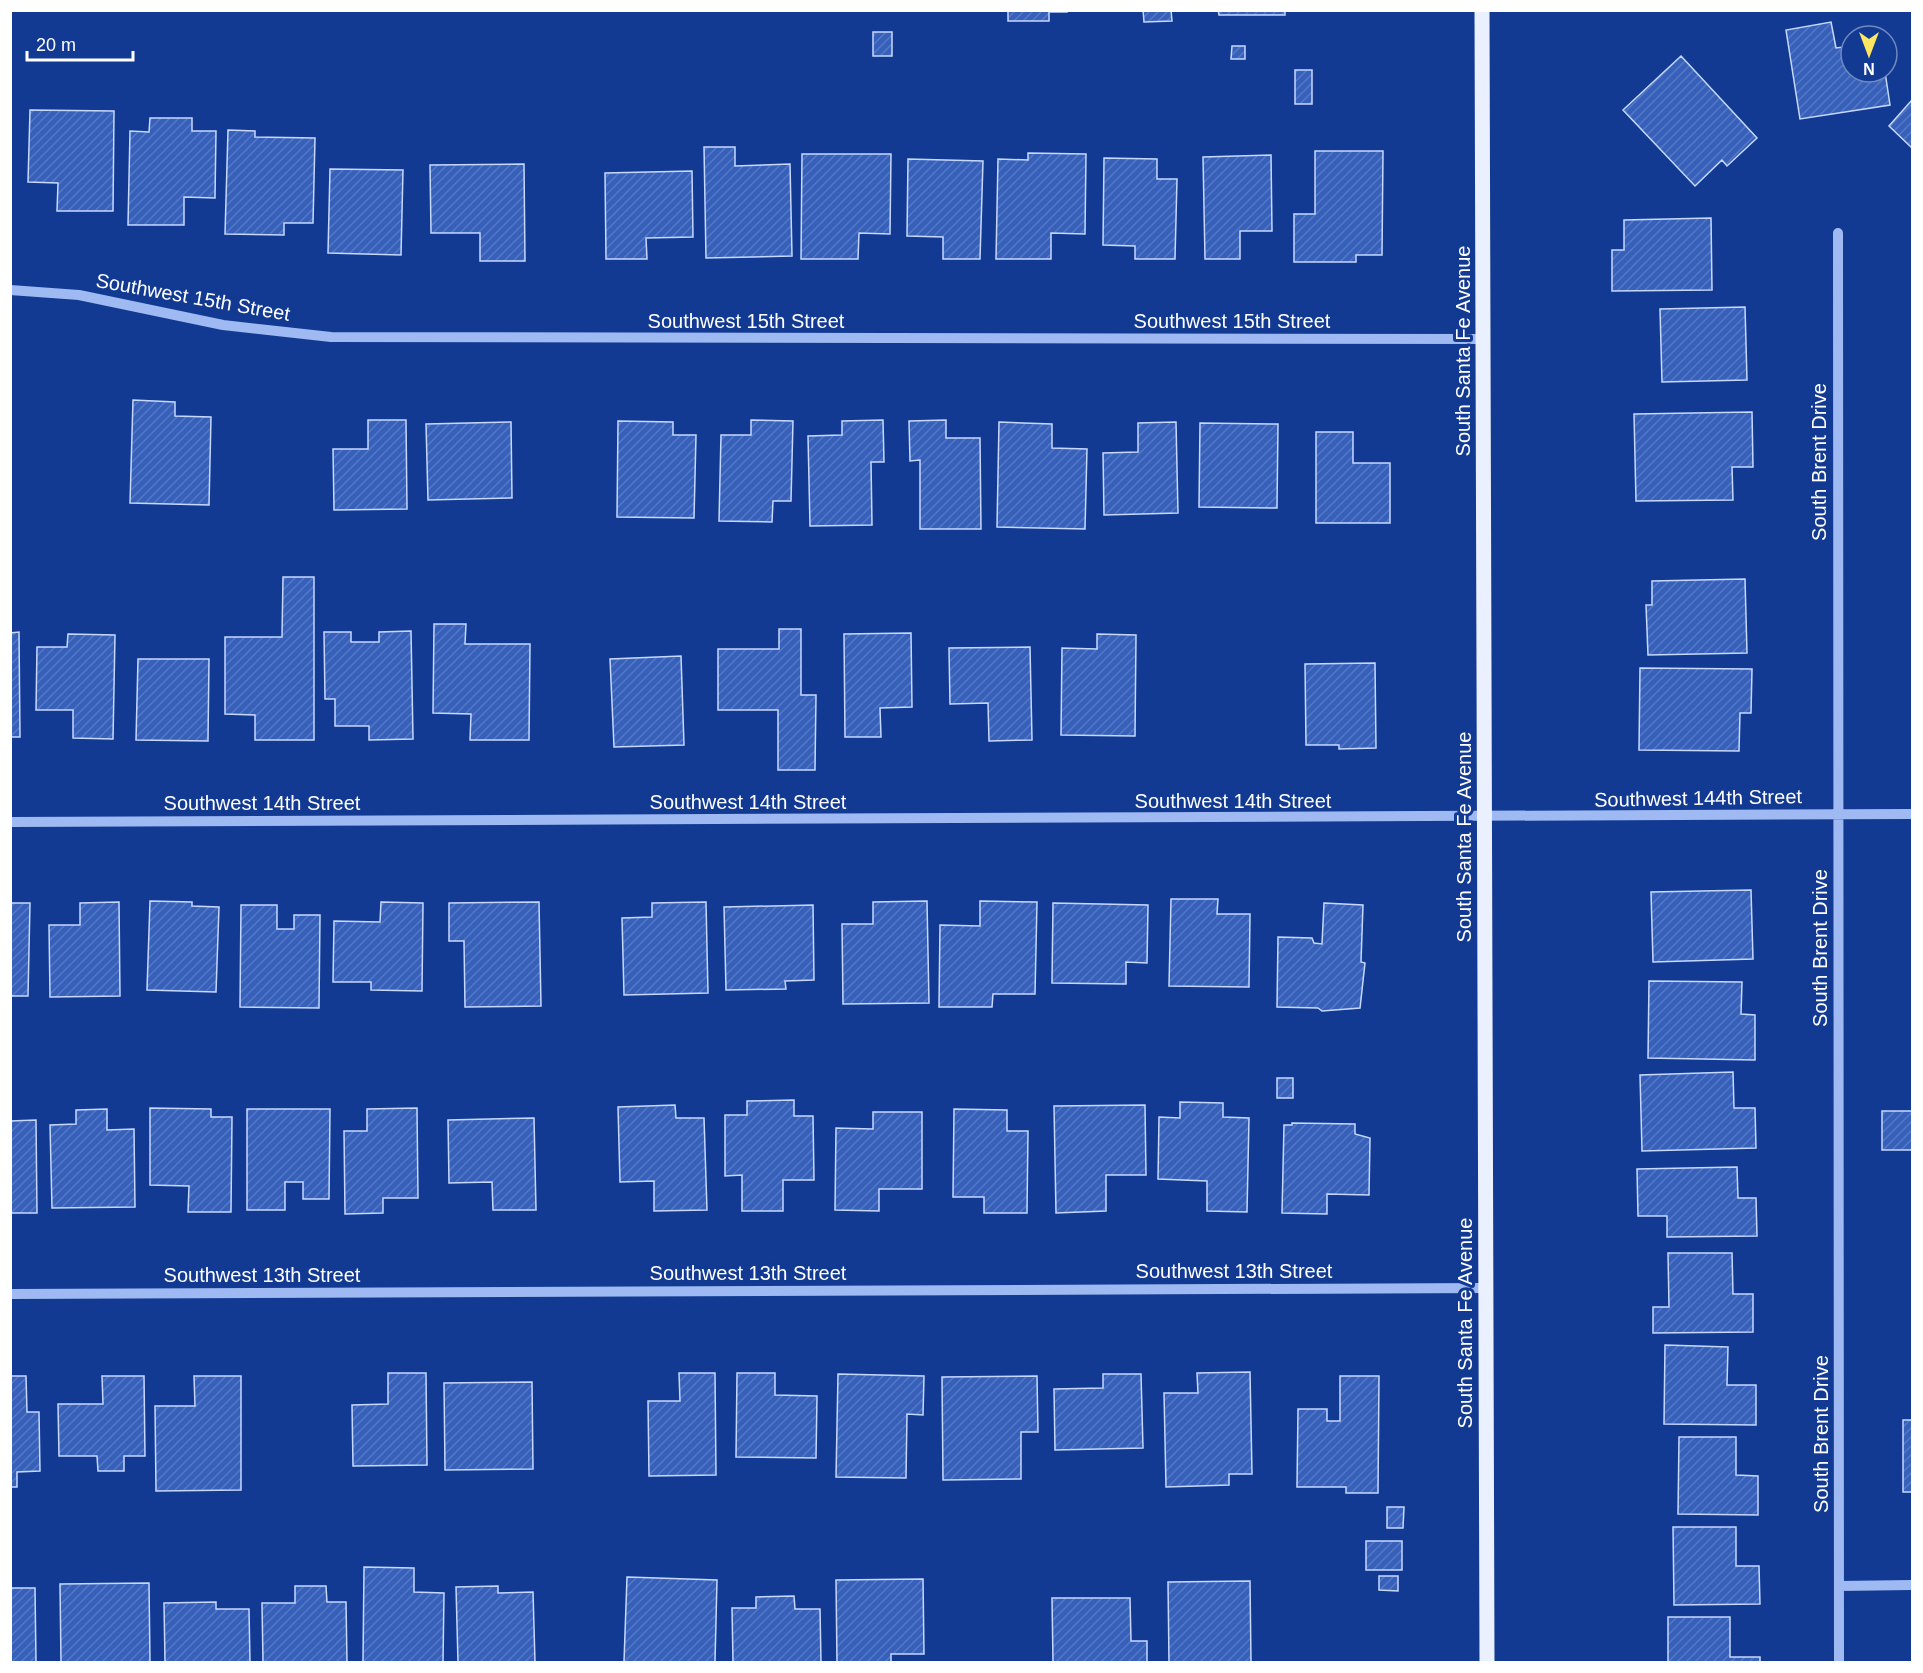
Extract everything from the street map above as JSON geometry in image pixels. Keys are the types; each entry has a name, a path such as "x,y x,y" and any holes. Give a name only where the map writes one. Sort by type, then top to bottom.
{"main road":[{"name":"South Santa Fe Avenue","path":"1482,10 1485,339 1487,1662"}],"street":[{"name":"South Brent Drive","path":"1838,233 1839,1662"},
{"name":"Southwest 15th Street","path":"10,290 79,295 222,325 331,337 1485,339"},
{"name":"Southwest 144th Street","path":"1485,818 1912,814"},
{"name":"Southwest 14th Street","path":"10,822 1485,818"},
{"name":"Southwest 13th Street","path":"10,1294 1486,1288"},
{"path":"1839,1586 1912,1585"}],"building":[{"path":"1008,10 1067,10 1067,12 1049,12 1049,21 1008,21"},
{"path":"1143,10 1171,10 1172,21 1144,22"},
{"path":"1218,10 1285,10 1285,15 1219,15"},
{"path":"1831,22 1836,48 1839,48 1839,84 1887,84 1890,105 1800,119 1786,30"},
{"path":"873,32 892,32 892,56 873,56"},
{"path":"1232,46 1245,46 1245,59 1231,59"},
{"path":"1681,56 1757,138 1727,166 1722,160 1695,186 1623,110"},
{"path":"1295,70 1312,70 1312,104 1295,104"},
{"path":"1912,100 1912,148 1889,126"},
{"path":"30,110 114,111 113,211 57,211 58,183 28,182"},
{"path":"150,118 192,118 192,131 216,131 215,198 184,197 184,225 128,225 130,131 149,132"},
{"path":"228,130 255,131 255,137 315,138 313,223 284,223 284,235 225,234"},
{"path":"704,147 735,147 735,166 790,164 792,256 706,258"},
{"path":"1315,151 1383,151 1382,255 1356,255 1356,262 1294,262 1294,214 1315,214"},
{"path":"1028,153 1086,154 1085,234 1051,233 1051,259 996,259 998,159 1028,160"},
{"path":"802,154 891,154 890,234 859,233 858,259 801,259"},
{"path":"1271,155 1272,231 1240,231 1240,259 1205,259 1203,157"},
{"path":"1104,158 1157,159 1157,179 1177,179 1175,259 1135,259 1135,246 1103,245"},
{"path":"908,159 983,161 980,259 943,259 943,237 907,236"},
{"path":"524,164 525,261 480,261 480,233 431,233 430,165"},
{"path":"330,169 403,170 401,255 328,253"},
{"path":"692,171 693,237 646,238 647,259 606,259 605,173"},
{"path":"1711,218 1712,290 1612,291 1612,250 1624,250 1624,220"},
{"path":"1745,307 1747,380 1662,382 1660,309"},
{"path":"133,400 175,402 175,416 211,417 209,505 130,503"},
{"path":"1752,412 1753,467 1732,467 1733,500 1636,501 1634,414"},
{"path":"368,420 406,420 407,509 334,510 333,449 368,449"},
{"path":"751,420 793,421 791,501 773,501 772,522 719,521 721,435 751,435"},
{"path":"883,420 884,462 871,462 872,525 810,526 808,436 842,435 842,421"},
{"path":"946,420 946,438 980,438 981,529 920,529 920,460 910,461 909,421"},
{"path":"618,421 673,422 673,435 696,435 694,518 617,517"},
{"path":"511,422 512,498 428,500 426,424"},
{"path":"999,422 1052,424 1052,448 1087,449 1085,529 997,527"},
{"path":"1176,422 1178,513 1104,515 1103,453 1138,452 1138,423"},
{"path":"1200,423 1278,424 1277,508 1199,507"},
{"path":"1316,432 1353,432 1353,463 1390,463 1390,523 1316,523"},
{"path":"283,577 314,577 314,740 255,740 255,715 225,714 225,637 282,637"},
{"path":"1745,579 1747,653 1648,655 1646,605 1652,605 1652,581"},
{"path":"434,624 466,624 465,644 530,644 529,740 470,740 471,714 433,713"},
{"path":"779,629 801,629 801,695 816,695 815,770 778,770 778,710 718,710 718,649 779,649"},
{"path":"411,631 413,739 369,740 369,726 335,726 335,699 325,699 324,632 351,632 351,642 379,642 379,632"},
{"path":"19,632 20,737 10,737 10,633"},
{"path":"911,633 912,707 880,708 881,737 845,737 844,634"},
{"path":"68,634 115,635 113,739 73,738 73,710 36,710 37,647 67,647"},
{"path":"1097,634 1136,635 1135,736 1061,735 1062,648 1097,649"},
{"path":"1030,647 1032,740 989,741 988,703 950,704 949,648"},
{"path":"681,656 684,745 614,747 610,659"},
{"path":"138,659 209,659 208,741 136,740"},
{"path":"1375,663 1376,748 1339,749 1339,745 1306,745 1305,664"},
{"path":"1640,668 1752,669 1751,713 1740,713 1739,751 1639,750"},
{"path":"1751,890 1753,959 1653,962 1651,892"},
{"path":"1171,899 1218,899 1217,914 1250,914 1249,987 1169,986"},
{"path":"150,901 192,902 192,906 219,907 216,992 147,990"},
{"path":"927,901 929,1003 843,1004 842,924 873,924 873,902"},
{"path":"980,901 1037,902 1035,994 993,994 992,1007 939,1007 940,925 980,926"},
{"path":"119,902 120,996 50,997 49,925 80,925 80,903"},
{"path":"381,902 423,903 422,991 371,990 371,982 333,982 334,921 380,922"},
{"path":"539,902 541,1006 465,1007 464,941 449,941 449,903"},
{"path":"706,902 708,993 624,995 622,918 652,917 652,903"},
{"path":"10,903 30,903 28,996 10,996"},
{"path":"1053,903 1148,905 1147,963 1126,962 1126,984 1052,983"},
{"path":"1324,903 1363,905 1361,962 1365,963 1360,1008 1322,1011 1318,1008 1277,1007 1278,937 1312,938 1314,943 1322,944"},
{"path":"241,905 277,905 277,929 294,929 294,915 320,915 319,1008 240,1007"},
{"path":"813,905 814,980 785,981 786,989 726,990 724,907"},
{"path":"1649,981 1742,982 1741,1014 1755,1015 1755,1060 1648,1058"},
{"path":"1733,1072 1734,1108 1755,1108 1756,1148 1642,1151 1640,1075"},
{"path":"1277,1078 1293,1078 1293,1098 1277,1098"},
{"path":"794,1100 794,1116 813,1116 814,1180 783,1180 783,1211 742,1211 742,1175 725,1176 725,1115 747,1115 747,1101"},
{"path":"1180,1102 1223,1103 1223,1117 1249,1118 1247,1212 1207,1211 1207,1181 1158,1179 1159,1117 1180,1118"},
{"path":"675,1105 676,1118 704,1118 707,1210 654,1211 654,1181 620,1182 618,1107"},
{"path":"1145,1105 1146,1175 1106,1175 1106,1211 1056,1213 1054,1106"},
{"path":"150,1108 211,1109 211,1117 232,1117 231,1212 188,1212 189,1186 150,1185"},
{"path":"417,1108 418,1198 383,1198 383,1213 345,1214 344,1131 367,1131 367,1109"},
{"path":"107,1109 107,1130 134,1129 135,1207 52,1208 50,1125 76,1124 76,1110"},
{"path":"247,1109 330,1109 329,1199 303,1199 303,1182 285,1182 285,1210 247,1210"},
{"path":"954,1109 1007,1110 1007,1131 1028,1131 1027,1213 984,1213 984,1197 953,1197"},
{"path":"1882,1111 1912,1111 1912,1150 1882,1150"},
{"path":"873,1112 922,1112 922,1189 879,1189 879,1211 835,1210 836,1128 873,1129"},
{"path":"534,1118 536,1210 493,1210 492,1182 449,1183 448,1120"},
{"path":"36,1120 37,1213 10,1213 10,1121"},
{"path":"1292,1123 1355,1124 1355,1134 1370,1138 1369,1195 1327,1194 1327,1214 1282,1213 1284,1125 1292,1125"},
{"path":"1737,1167 1738,1198 1756,1198 1757,1236 1667,1237 1667,1216 1638,1216 1637,1169"},
{"path":"1668,1253 1732,1253 1733,1294 1753,1294 1753,1332 1653,1333 1653,1307 1669,1307"},
{"path":"1665,1345 1728,1347 1727,1385 1756,1385 1756,1425 1664,1424"},
{"path":"1250,1372 1252,1474 1229,1474 1229,1485 1166,1487 1164,1393 1198,1393 1197,1373"},
{"path":"388,1373 426,1373 427,1465 353,1466 352,1405 388,1404"},
{"path":"679,1373 715,1373 716,1475 649,1476 648,1401 680,1401"},
{"path":"737,1373 775,1373 775,1395 817,1396 816,1458 736,1457"},
{"path":"838,1374 924,1376 923,1415 907,1414 906,1478 836,1477"},
{"path":"1103,1374 1141,1374 1143,1448 1055,1450 1054,1389 1103,1388"},
{"path":"10,1376 26,1376 27,1412 39,1412 40,1471 17,1472 17,1487 10,1487"},
{"path":"102,1376 144,1376 145,1456 124,1456 124,1471 98,1471 97,1456 59,1456 58,1404 103,1404"},
{"path":"194,1376 241,1376 241,1490 156,1491 155,1406 195,1406"},
{"path":"1037,1376 1038,1432 1021,1432 1021,1479 943,1480 942,1377"},
{"path":"1340,1376 1379,1376 1378,1493 1346,1493 1346,1487 1297,1487 1298,1409 1327,1409 1327,1421 1340,1421"},
{"path":"532,1382 533,1469 445,1470 444,1383"},
{"path":"1903,1420 1912,1420 1912,1492 1903,1492"},
{"path":"1679,1437 1736,1437 1736,1475 1758,1476 1758,1515 1678,1514"},
{"path":"1387,1507 1404,1507 1403,1528 1387,1528"},
{"path":"1673,1527 1736,1527 1736,1566 1759,1566 1760,1604 1674,1605"},
{"path":"1366,1541 1402,1541 1402,1570 1366,1570"},
{"path":"364,1567 414,1568 414,1592 444,1593 443,1662 363,1662"},
{"path":"1379,1576 1398,1576 1398,1591 1379,1590"},
{"path":"627,1577 717,1580 715,1662 624,1662"},
{"path":"923,1579 924,1654 891,1654 891,1662 837,1662 836,1580"},
{"path":"1250,1581 1251,1662 1169,1662 1168,1582"},
{"path":"149,1583 150,1662 61,1662 60,1584"},
{"path":"295,1586 326,1586 327,1602 346,1602 347,1662 263,1662 262,1603 295,1603"},
{"path":"498,1586 498,1593 533,1592 535,1662 458,1662 456,1587"},
{"path":"10,1588 35,1588 36,1662 10,1662"},
{"path":"794,1596 795,1609 820,1609 821,1662 733,1662 732,1608 756,1608 756,1597"},
{"path":"1052,1598 1130,1598 1131,1641 1147,1641 1147,1662 1053,1662"},
{"path":"216,1602 216,1609 249,1609 250,1662 165,1662 164,1603"},
{"path":"1668,1617 1730,1617 1730,1657 1760,1657 1760,1662 1668,1662"}]}
